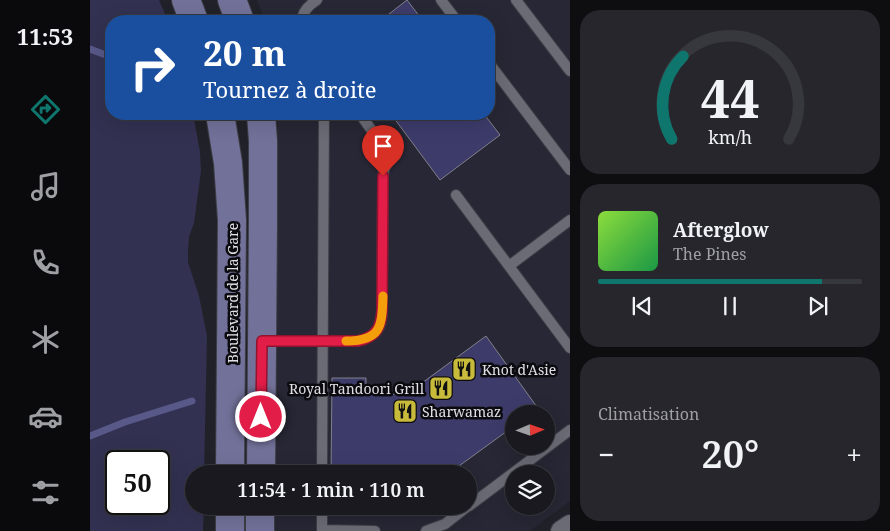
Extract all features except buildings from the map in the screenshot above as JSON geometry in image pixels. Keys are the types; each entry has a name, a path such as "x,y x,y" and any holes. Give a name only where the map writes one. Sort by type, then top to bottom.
{"main road":[{"path":"186,0 192,15"},
{"path":"232,0 238,15"},
{"name":"Boulevard de la Gare","path":"221,120 227,156 232,220 230,465"},
{"path":"260,465 263,140 261,120"},
{"path":"230,515 230,531"},
{"path":"260,515 260,531"}],"street":[{"path":"561,531 570,524"}],"lane":[{"path":"303,15 317,0"},
{"path":"441,0 452,15"},
{"path":"516,0 570,71"},
{"path":"495,71 570,170"},
{"path":"322,465 324,120"},
{"path":"262,341 364,340 377,332 382,319 383,176 390,156 364,120"},
{"path":"456,195 570,348"},
{"path":"509,266 570,220"},
{"path":"477,500 570,430"},
{"path":"322,515 322,530 375,531"},
{"path":"426,531 445,524 457,515"}],"shaded area":[{"path":"90,0 159,0 165,15 105,15 105,120 194,120 200,152 201,171 194,223 189,237 188,262 199,296 207,336 204,465 185,465 185,515 204,515 203,531 90,531"},
{"path":"257,0 570,0 570,501 555,512 555,465 505,465 505,515 551,515 530,531 273,531 273,515 477,515 477,465 274,465 276,140 278,120 495,120 495,15 263,15"}],"waterway":[{"path":"90,49 105,55"},
{"path":"90,436 125,422 192,401"}],"slow traffic":[{"path":"346,341 364,340 377,332 382,319 383,296"}],"place":[{"name":"Knot d'Asie","path":"464,369"},
{"name":"Royal Tandoori Grill","path":"441,388"},
{"name":"Sharwamaz","path":"405,411"}],"route":[{"path":"261,417 262,341 358,341 371,337 380,327 382,319 383,176"}]}
